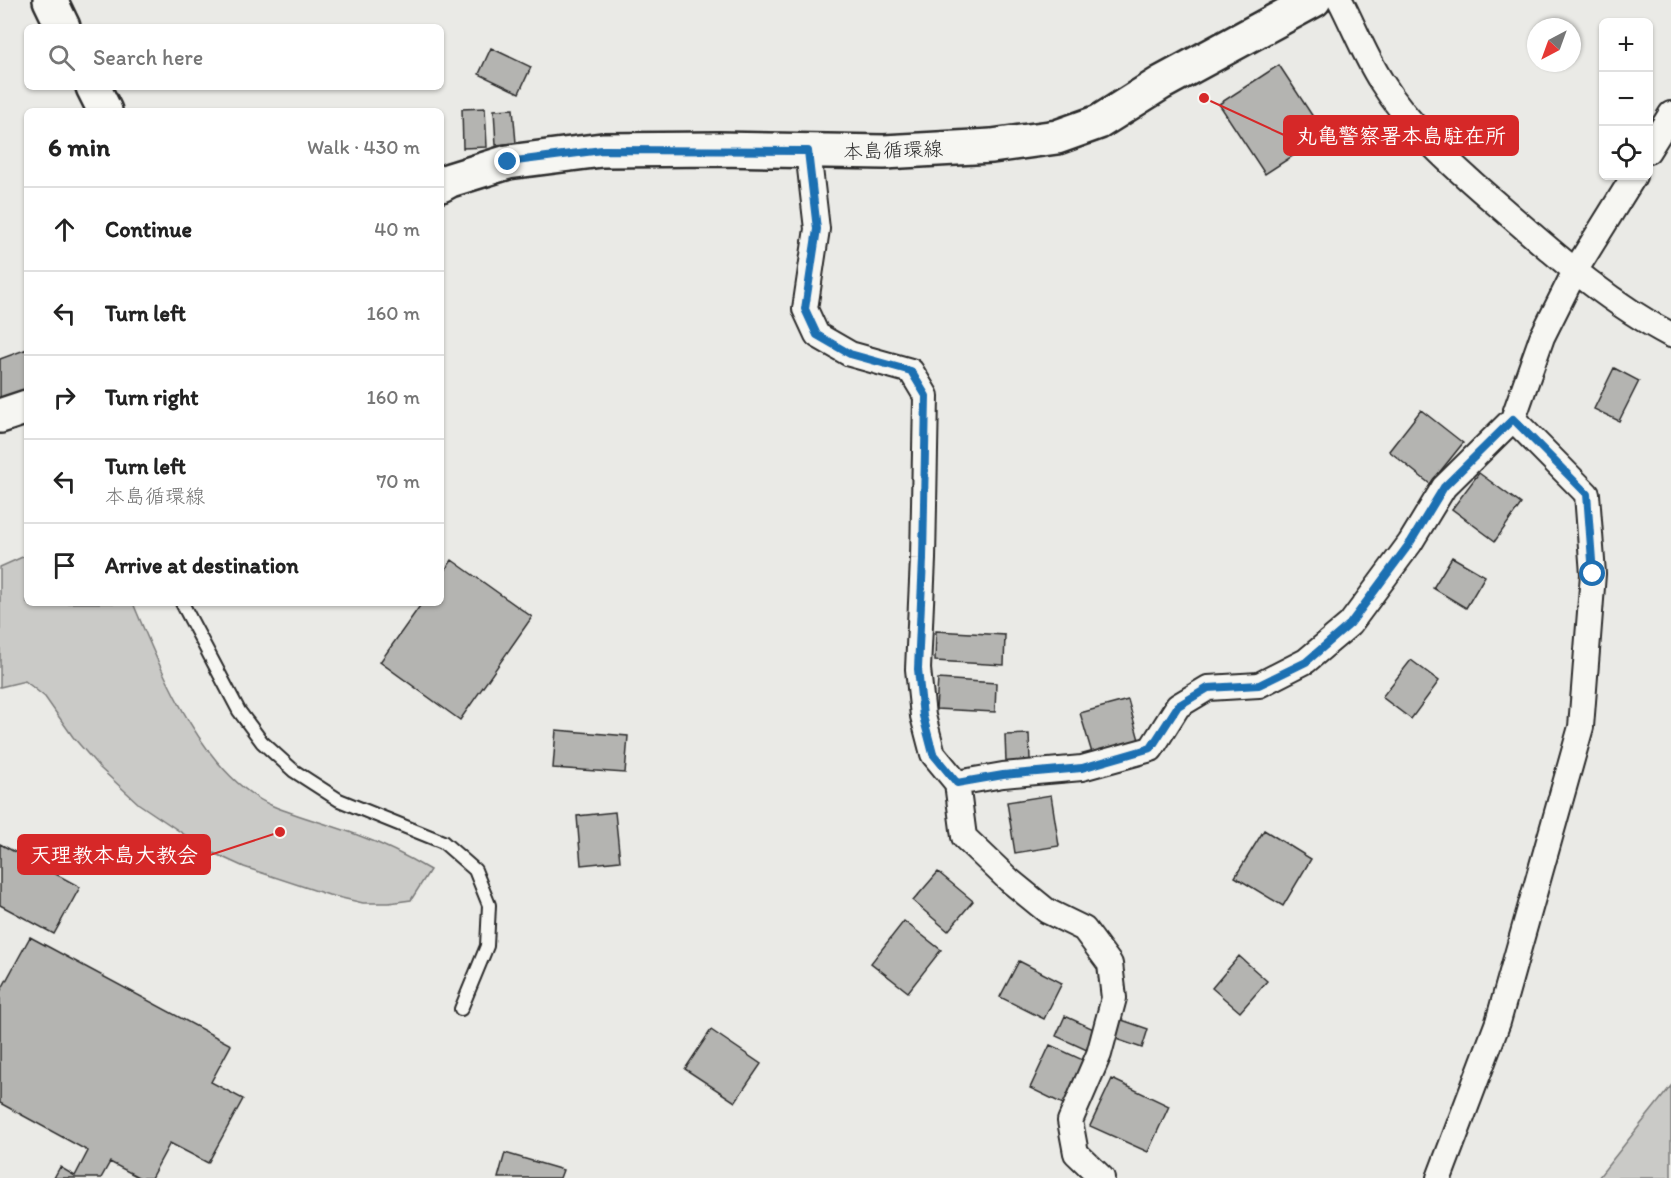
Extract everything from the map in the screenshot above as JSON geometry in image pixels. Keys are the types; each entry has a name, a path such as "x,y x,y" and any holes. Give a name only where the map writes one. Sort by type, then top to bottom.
{"main road":[{"path":"50,0 62,24"},
{"name":"本島循環線","path":"444,183 508,162 602,150 884,152 992,146 1057,137 1099,122 1161,83 1314,0"},
{"path":"94,90 104,108"},
{"path":"0,416 24,408"}],"street":[{"path":"1340,0 1381,81 1418,130 1462,174 1575,271 1671,335"},
{"path":"1653,143 1671,114"},
{"path":"808,151 817,229 805,309 817,335 850,354 911,371 926,396 918,669 923,716 933,754 957,783 964,837 1009,880 1047,911 1084,929 1110,964 1114,998 1099,1054 1070,1121 1076,1153 1102,1178"},
{"path":"957,783 1003,775 1082,768 1151,748 1178,706 1208,688 1259,685 1306,662 1350,624 1410,543 1444,487 1513,419 1542,337 1575,271 1632,180"},
{"path":"1439,1178 1498,1022 1581,727 1593,574 1587,494 1513,419"}],"lane":[{"path":"184,606 239,711 261,741 286,764 339,800 443,842 475,870 489,905 487,946 460,1009"}],"shaded area":[{"path":"24,556 24,606 134,606 171,689 187,718 205,746 226,771 248,791 273,806 369,840 430,870 411,900 363,903 329,895 244,867 209,851 139,804 100,768 73,737 45,697 25,681 0,687 0,567"},
{"path":"1671,1086 1671,1178 1598,1178"}],"building":[{"path":"491,48 531,67 519,93 479,74"},
{"path":"1279,65 1325,135 1265,174 1219,104"},
{"path":"485,108 487,147 463,148 462,109"},
{"path":"513,109 516,143 496,145 494,110"},
{"path":"24,350 24,393 0,402 0,359"},
{"path":"1614,368 1639,381 1619,421 1594,409"},
{"path":"1421,410 1463,443 1430,484 1389,451"},
{"path":"1479,473 1521,504 1495,541 1452,509"},
{"path":"1452,557 1485,576 1466,608 1433,588"},
{"path":"452,560 532,617 460,720 380,662 420,606 444,606 444,572"},
{"path":"936,631 1005,635 1004,665 935,661"},
{"path":"1411,660 1439,681 1411,719 1382,697"},
{"path":"938,679 996,683 995,712 936,709"},
{"path":"1128,700 1139,740 1092,753 1080,713"},
{"path":"556,730 628,736 625,773 553,768"},
{"path":"1029,734 1030,760 1006,762 1005,735"},
{"path":"1051,795 1059,846 1015,853 1007,802"},
{"path":"615,812 620,861 581,865 577,816"},
{"path":"1264,830 1311,859 1283,906 1235,877"},
{"path":"0,844 80,887 54,934 0,905"},
{"path":"938,872 973,901 948,931 913,901"},
{"path":"904,921 941,950 908,992 871,963"},
{"path":"30,937 231,1045 211,1082 243,1099 208,1163 170,1143 151,1178 140,1178 110,1162 101,1178 54,1178 60,1167 75,1176 88,1151 0,1103 0,992"},
{"path":"1239,956 1267,981 1240,1012 1212,988"},
{"path":"1019,961 1062,983 1044,1019 1000,997"},
{"path":"1065,1016 1098,1031 1089,1051 1056,1036"},
{"path":"1119,1019 1148,1029 1142,1048 1113,1038"},
{"path":"711,1030 761,1064 735,1102 685,1069"},
{"path":"1050,1045 1085,1061 1065,1105 1030,1088"},
{"path":"1112,1079 1169,1106 1148,1152 1090,1126"},
{"path":"505,1153 563,1170 560,1178 498,1178"}],"place":[{"name":"丸亀警察署本島駐在所","path":"1204,98"},
{"name":"天理教本島大教会","path":"280,832"}],"route":[{"path":"508,162 602,150 808,151 817,229 805,309 817,335 850,354 911,371 926,396 918,669 923,716 933,754 957,783 1003,775 1082,768 1151,748 1178,706 1208,688 1259,685 1306,662 1350,624 1410,543 1444,487 1513,419 1587,494 1593,574"}]}
